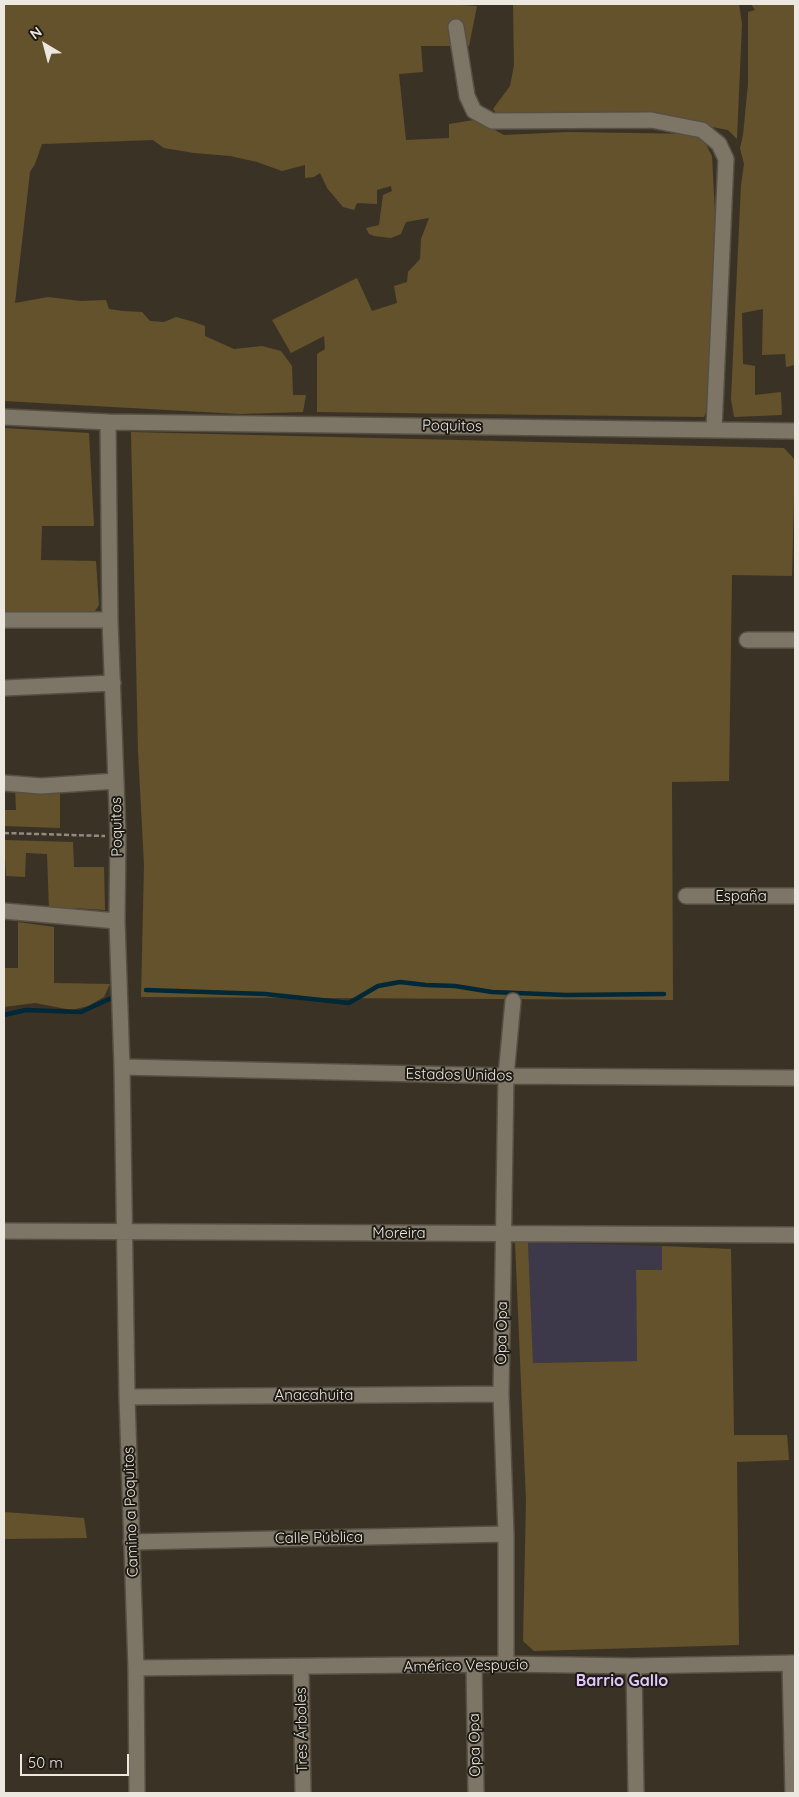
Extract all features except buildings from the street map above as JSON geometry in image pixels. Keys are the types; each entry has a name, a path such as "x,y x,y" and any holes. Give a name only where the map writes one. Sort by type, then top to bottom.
{"street":[{"path":"456,27 467,96 474,111 492,121 651,120 702,130 719,144 726,159 714,429"},
{"name":"Poquitos","path":"4,417 108,422 795,431"},
{"name":"Poquitos","path":"108,422 110,620 118,836 117,921 122,1067 124,1231"},
{"path":"4,620 110,620"},
{"path":"747,640 795,640"},
{"path":"4,688 113,683"},
{"path":"4,783 41,786 116,781"},
{"name":"España","path":"686,896 795,896"},
{"path":"4,911 117,921"},
{"name":"Opa Opa","path":"506,1664 506,1534 501,1394 506,1076 513,1001"},
{"name":"Estados Unidos","path":"122,1067 506,1076 795,1078"},
{"name":"Moreira","path":"4,1231 795,1235"},
{"name":"Camino a Poquitos","path":"124,1231 131,1542 136,1668 137,1793"},
{"name":"Anacahuita","path":"128,1396 501,1394"},
{"name":"Calle Pública","path":"131,1542 506,1534"},
{"path":"792,1663 793,1793"},
{"name":"Américo Vespucio","path":"136,1668 474,1666 506,1664 634,1666 792,1663"},
{"name":"Opa Opa","path":"474,1666 476,1793"},
{"path":"634,1666 636,1793"},
{"name":"Tres Árboles","path":"301,1667 304,1793"}],"path":[{"path":"4,832 118,836"}],"shaded area":[{"path":"4,4 443,4 477,6 469,46 421,46 423,72 399,74 406,140 449,138 449,124 480,119 489,127 504,135 568,132 696,134 703,139 712,156 715,213 707,410 704,417 317,412 317,354 325,349 324,336 291,353 272,320 357,278 372,311 397,303 394,286 407,282 408,272 420,259 421,239 429,218 406,222 401,234 391,238 374,236 369,234 366,228 379,225 383,195 392,191 391,186 377,190 377,204 357,203 354,210 343,207 327,188 320,173 314,177 305,178 305,165 282,171 257,162 230,156 164,148 153,140 42,144 30,172 15,303 48,297 80,301 106,300 109,309 142,312 150,321 164,322 176,317 205,326 205,336 234,349 262,346 281,351 292,366 293,395 306,395 303,412 240,414 4,401"},
{"path":"513,4 739,4 742,24 737,139 728,130 707,126 500,118 493,109 510,86 514,65"},
{"path":"751,4 795,4 795,365 786,367 785,354 762,355 763,309 742,313 743,364 755,366 755,395 781,392 782,415 734,417 731,399 741,185 744,164 740,148 748,84 748,12 755,10"},
{"path":"4,428 89,433 94,526 42,526 41,560 96,561 99,605 95,611 4,616"},
{"path":"131,432 784,448 795,460 792,576 732,575 729,781 672,782 673,1000 141,997 144,865 138,751"},
{"path":"15,787 60,792 60,828 4,826 4,810 16,810"},
{"path":"4,840 73,842 74,867 104,867 105,910 74,908 62,911 49,910 47,854 26,853 25,877 6,876"},
{"path":"18,922 54,927 54,983 110,984 104,997 88,1006 72,1010 35,1003 4,1007 4,968 18,968"},
{"path":"515,1242 528,1242 533,1363 637,1361 636,1270 662,1270 662,1246 731,1249 734,1435 787,1435 789,1460 737,1462 739,1645 534,1651 523,1641 526,1501"},
{"path":"528,1242 662,1246 662,1270 636,1271 637,1361 533,1363"},
{"path":"4,1512 84,1518 87,1538 4,1539"}],"waterway":[{"path":"146,990 265,994 349,1003 378,986 400,982 455,986 492,992 566,995 664,994"},
{"path":"4,1015 26,1010 81,1012 118,995"}],"district":[{"name":"Barrio Gallo","path":"622,1681"}]}
